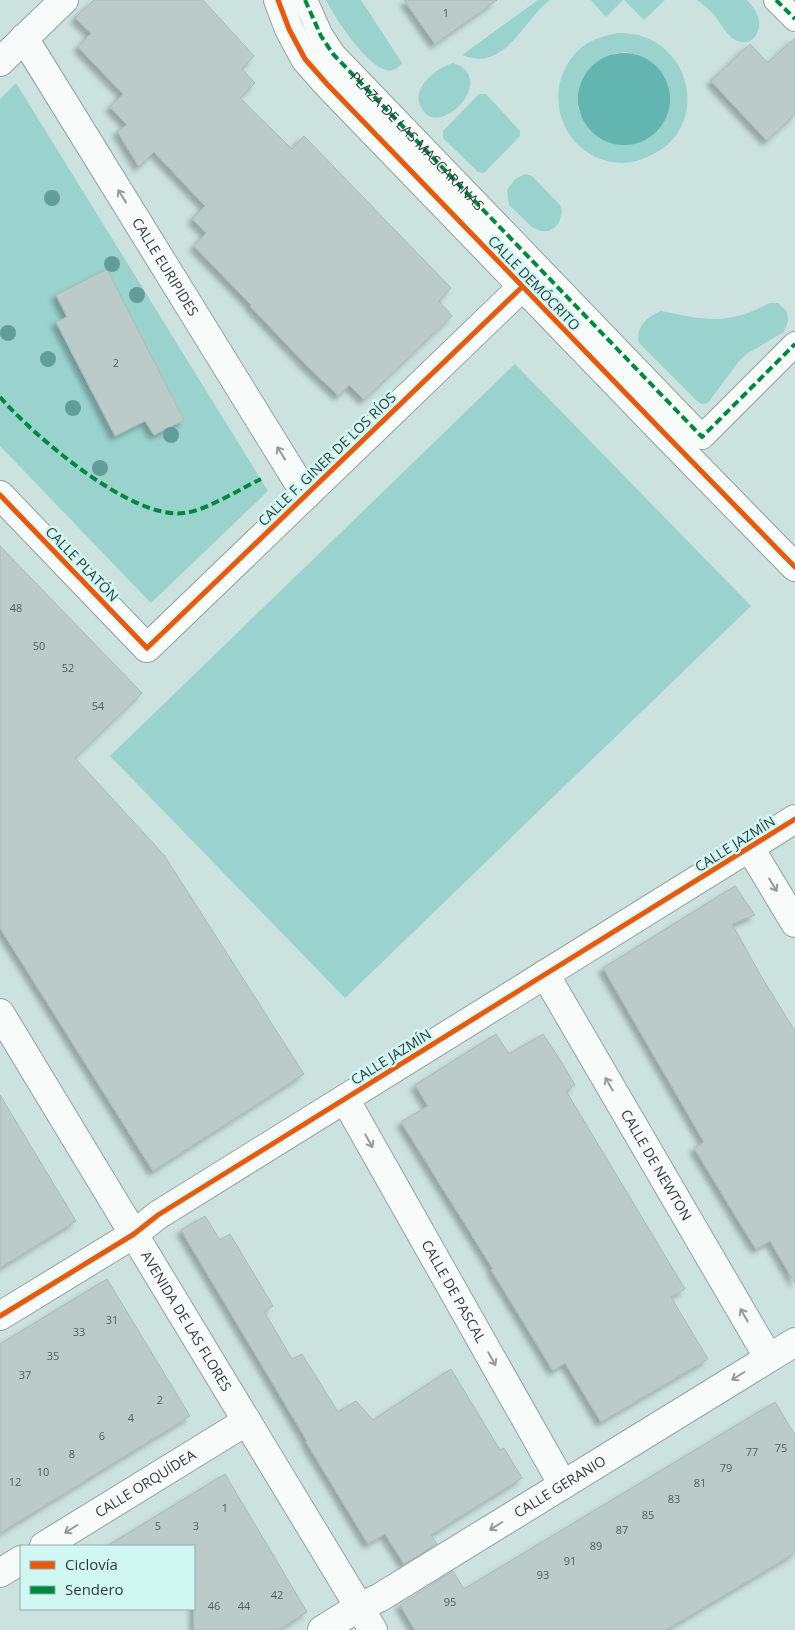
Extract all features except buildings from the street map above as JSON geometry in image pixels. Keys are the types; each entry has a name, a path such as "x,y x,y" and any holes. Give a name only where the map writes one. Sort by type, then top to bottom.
{"street":[{"path":"0,62 64,0"},
{"name":"CALLE DEMÓCRITO","path":"278,0 289,29 306,59 327,84 795,567"},
{"name":"PLAZA DE LAS MASCARANAS","path":"305,0 321,36 333,54 702,437 795,344"},
{"path":"776,0 795,19"},
{"name":"CALLE EURIPIDES","path":"24,38 306,495"},
{"name":"CALLE F. GINER DE LOS RÍOS","path":"147,648 522,287"},
{"name":"CALLE PLATÓN","path":"0,495 147,648"},
{"name":"CALLE JAZMÍN","path":"0,1316 134,1234 158,1215 795,819"},
{"path":"750,848 795,923"},
{"name":"CALLE DE NEWTON","path":"545,974 768,1357"},
{"name":"AVENIDA DE LAS FLORES","path":"0,1013 373,1630"},
{"name":"CALLE DE PASCAL","path":"345,1099 564,1485"},
{"name":"CALLE GERANIO","path":"322,1630 359,1607 379,1598 795,1342"},
{"name":"CALLE ORQUÍDEA","path":"46,1545 247,1420"},
{"path":"0,1573 20,1561"}],"shaded area":[{"path":"326,0 361,0 402,63 395,69 390,70 378,67 361,51 343,29"},
{"path":"538,0 550,0 502,51 490,57 477,59 462,55"},
{"path":"591,0 623,0 606,17"},
{"path":"624,0 665,0 644,20"},
{"path":"697,0 747,0 758,16 759,25 756,35 747,42 736,41 728,34 715,16"},
{"path":"618,33 638,35 662,47 675,60 683,77 687,94 686,113 680,130 668,144 647,157 626,163 600,159 583,149 569,134 561,117 558,97 561,78 570,60 586,44 598,38","holes":["625,52 646,59 660,72 669,97 667,115 661,126 652,135 640,141 614,142 601,138 590,130 584,122 578,107 613,54"]},
{"path":"624,53 633,54 650,61 662,73 669,90 669,108 662,125 650,137 633,144 624,145 615,144 598,137 586,125 579,108 578,99 579,90 586,73 598,61 615,54"},
{"path":"453,63 465,69 470,78 465,98 458,107 448,114 438,117 429,116 421,107 419,100 422,86 433,74"},
{"path":"16,83 268,491 151,603 0,446 0,99","holes":["107,270 184,420 154,435 145,421 115,436 56,322 67,317"]},
{"path":"479,94 486,94 520,131 520,136 484,173 478,172 443,138 443,131"},
{"path":"525,174 532,176 560,205 562,211 559,223 549,231 541,231 532,227 509,205 507,190 515,179"},
{"path":"770,303 778,303 787,312 788,321 784,332 748,353 739,361 708,403 702,404 697,401 639,343 639,332 643,323 661,311 691,317 716,319 741,315"},
{"path":"515,364 751,606 345,998 110,756"}],"marked path":[{"path":"305,0 321,36 333,54 702,437 795,344"},
{"path":"776,0 795,19"},
{"path":"0,397 35,432 84,472 138,503 162,512 184,513 202,508 261,479"}],"cycle path":[{"path":"278,0 289,29 305,59 327,84 795,567"},
{"path":"0,495 147,648 522,287"},
{"path":"0,1316 134,1234 158,1215 795,819"}]}
